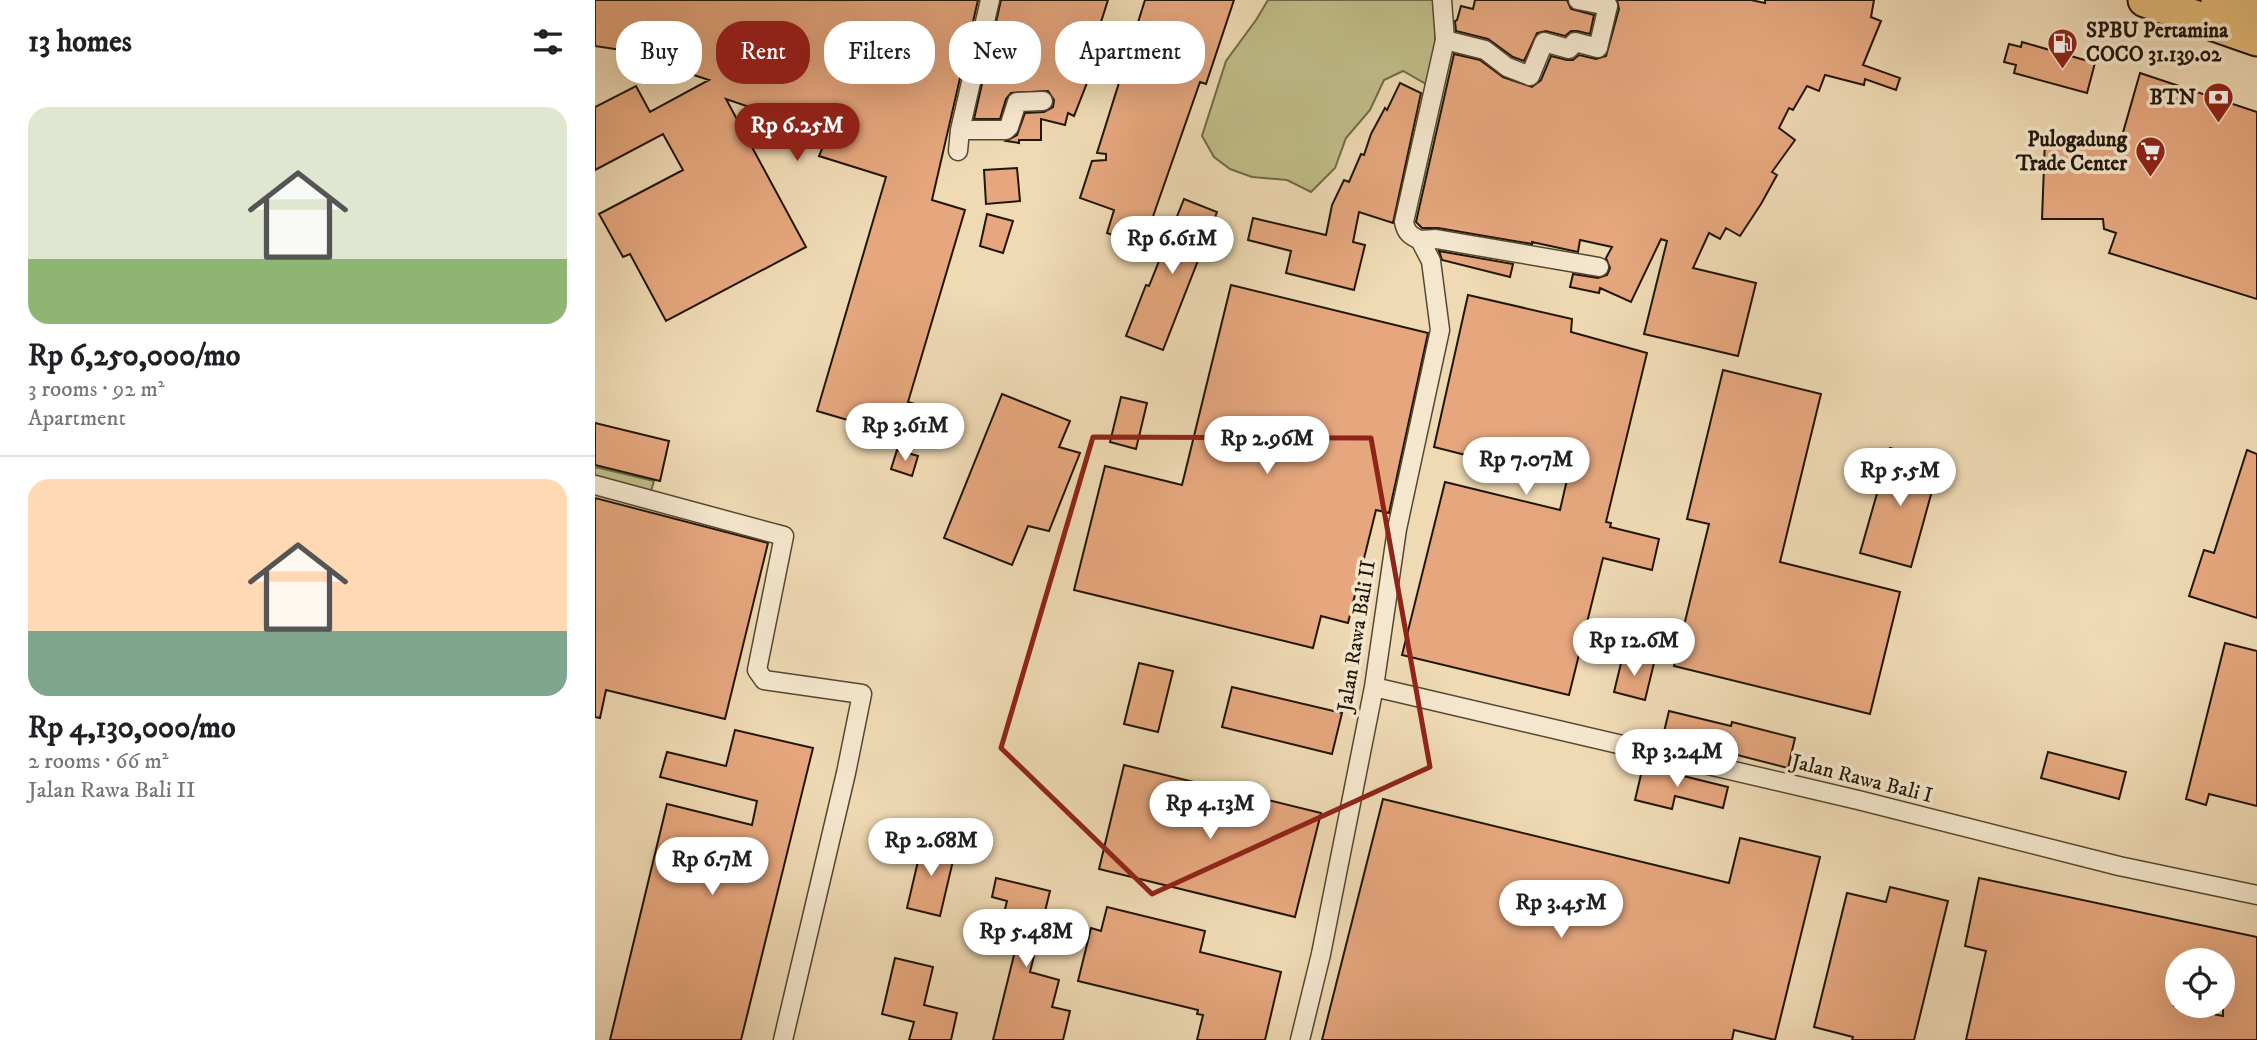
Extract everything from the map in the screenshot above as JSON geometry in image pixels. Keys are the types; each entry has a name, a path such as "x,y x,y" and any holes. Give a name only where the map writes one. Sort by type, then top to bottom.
{"highway":[{"path":"2145,0 2257,38"},
{"path":"2218,0 2257,13"}],"street":[{"path":"958,151 960,130 990,0"},
{"path":"1442,0 1445,40 1485,50 1505,66 1530,76 1544,42 1569,49 1575,42 1598,48 1608,6 1578,0"},
{"name":"Jalan Rawa Bali II","path":"1300,1040 1321,954 1374,687 1397,529 1440,330 1431,261 1420,240 1410,236 1405,230 1404,222 1445,40"},
{"path":"960,130 1006,130 1017,102 1043,102"},
{"path":"1420,240 1446,241 1599,267"},
{"path":"595,485 784,537 757,670 764,680 862,694 783,1040"},
{"name":"Jalan Rawa Bali I","path":"1374,687 1831,794 2119,866 2257,895"}],"highlighted area":[{"path":"1093,437 1371,438 1430,767 1152,894 1001,748"}],"shaded area":[{"path":"1268,0 1436,0 1435,48 1426,84 1403,71 1384,80 1370,110 1346,138 1335,168 1311,192 1287,180 1252,177 1230,169 1214,157 1202,136 1226,61"},
{"path":"595,467 654,481 651,491 595,477"}],"building":[{"path":"595,0 978,0 973,21 949,21 949,84 959,84 932,200 965,210 908,402 935,410 928,431 902,424 899,435 817,411 886,177 819,156 827,137 802,126 799,131 782,122 781,125 768,120 770,114 726,99 806,247 666,321 630,254 623,257 599,214 683,170 663,134 595,170 595,107 636,86 650,112 709,80 702,78 702,21 616,21 616,49 595,46"},
{"path":"1001,0 1108,0 1101,21 1055,21 1055,84 1087,84 1074,116 1068,113 1065,125 1041,119 1041,140 1019,140 1019,143 1006,141 1017,135 1025,113 1044,112 1053,107 1054,100 1048,91 1011,93 1006,99 1000,119 974,119 982,84 1041,84 1041,21 996,21"},
{"path":"1145,0 1234,0 1206,84 1205,21 1138,21"},
{"path":"1475,0 1567,0 1571,9 1594,15 1590,34 1577,31 1571,31 1565,36 1546,31 1537,33 1524,61 1513,57 1488,39 1456,31 1455,21 1461,6 1473,9"},
{"path":"1617,0 1751,0 1765,3 1765,0 1874,0 1871,17 1881,21 1863,65 1900,78 1896,90 1865,79 1864,85 1825,75 1819,91 1807,86 1793,110 1789,108 1779,128 1795,140 1772,172 1777,175 1761,204 1740,236 1726,228 1720,239 1709,233 1693,268 1756,283 1738,356 1644,334 1667,241 1661,239 1631,302 1600,288 1599,293 1570,287 1573,274 1598,278 1607,275 1610,268 1606,258 1612,247 1580,240 1578,252 1532,242 1422,228 1416,222 1454,54 1480,60 1503,77 1532,87 1541,80 1551,56 1573,60 1579,55 1596,59 1606,56 1619,9"},
{"name":"SPBU Pertamina COCO 31.139.02","path":"2022,42 2095,63 2087,93 2014,73 2016,65 2004,62 2009,44 2021,47"},
{"name":"Pulogadung Trade Center","path":"2140,73 2257,112 2257,299 2109,253 2116,233 2104,229 2103,219 2042,219 2045,139 2122,136"},
{"path":"1400,83 1421,93 1393,223 1359,212 1353,242 1365,245 1354,290 1286,273 1291,251 1248,240 1253,218 1326,235 1332,205 1344,180 1349,182 1361,154 1364,155 1371,134"},
{"path":"1119,84 1199,84 1143,245 1107,233 1114,210 1080,198 1092,161 1106,160 1106,154 1097,153"},
{"path":"1017,168 1020,201 986,204 984,170"},
{"path":"1184,199 1217,212 1163,350 1126,336"},
{"path":"987,214 1013,221 1003,253 980,246"},
{"path":"1439,251 1513,264 1510,277 1442,260"},
{"path":"1231,285 1428,333 1389,513 1376,510 1348,623 1321,616 1313,648 1074,590 1105,466 1182,485"},
{"path":"1468,295 1572,319 1571,332 1647,353 1606,522 1611,523 1610,527 1659,539 1652,570 1603,558 1569,695 1402,655 1445,482 1560,510 1569,471 1539,464 1537,473 1434,447"},
{"path":"1723,370 1821,394 1780,562 1900,592 1870,714 1674,666 1709,524 1687,519"},
{"path":"1002,394 1070,421 1059,447 1080,453 1049,531 1028,526 1012,565 944,538"},
{"path":"1121,397 1147,403 1136,449 1110,442"},
{"path":"595,423 669,441 660,481 595,465"},
{"path":"1890,448 1940,462 1911,567 1860,553"},
{"path":"897,450 918,456 912,476 891,469"},
{"path":"2247,450 2257,454 2257,618 2189,596 2204,550 2214,553"},
{"path":"595,498 768,543 725,719 606,690 600,718 595,717"},
{"path":"2225,643 2257,651 2257,806 2209,794 2206,805 2186,799"},
{"path":"1623,655 1654,663 1645,700 1614,692"},
{"path":"1139,663 1173,671 1158,732 1124,724"},
{"path":"1232,687 1342,713 1332,754 1222,727"},
{"path":"1669,711 1731,726 1732,722 1795,738 1788,768 1663,736"},
{"path":"735,730 813,748 741,1040 610,1040 667,804 752,825 757,801 660,777 667,752 726,766"},
{"path":"2048,752 2126,772 2119,799 2041,778"},
{"path":"1124,765 1321,813 1295,917 1099,869"},
{"path":"1643,766 1728,787 1723,808 1675,796 1672,809 1635,800"},
{"path":"1383,799 1729,883 1740,838 1820,857 1775,1040 1734,1030 1732,1040 1322,1040"},
{"path":"923,840 956,848 940,916 907,908"},
{"path":"996,878 1050,891 1030,972 1059,980 1052,1007 1070,1011 1063,1040 993,1040 1015,951 996,946 1007,901 992,897"},
{"path":"1979,878 2257,937 2257,1040 1966,1040 1986,951 1965,946"},
{"path":"1890,887 1948,901 1914,1040 1852,1040 1853,1037 1814,1027 1847,893 1886,902"},
{"path":"1107,907 1205,931 1200,952 1281,972 1265,1040 1197,1040 1203,1015 1197,1014 1198,1010 1078,981 1091,928 1101,931"},
{"path":"895,958 933,967 924,1005 957,1013 951,1040 909,1040 914,1022 882,1014"}],"place":[{"name":"SPBU Pertamina COCO 31.139.02","path":"2063,70"},
{"name":"BTN","path":"2219,125"},
{"name":"Pulogadung Trade Center","path":"2150,179"}]}
